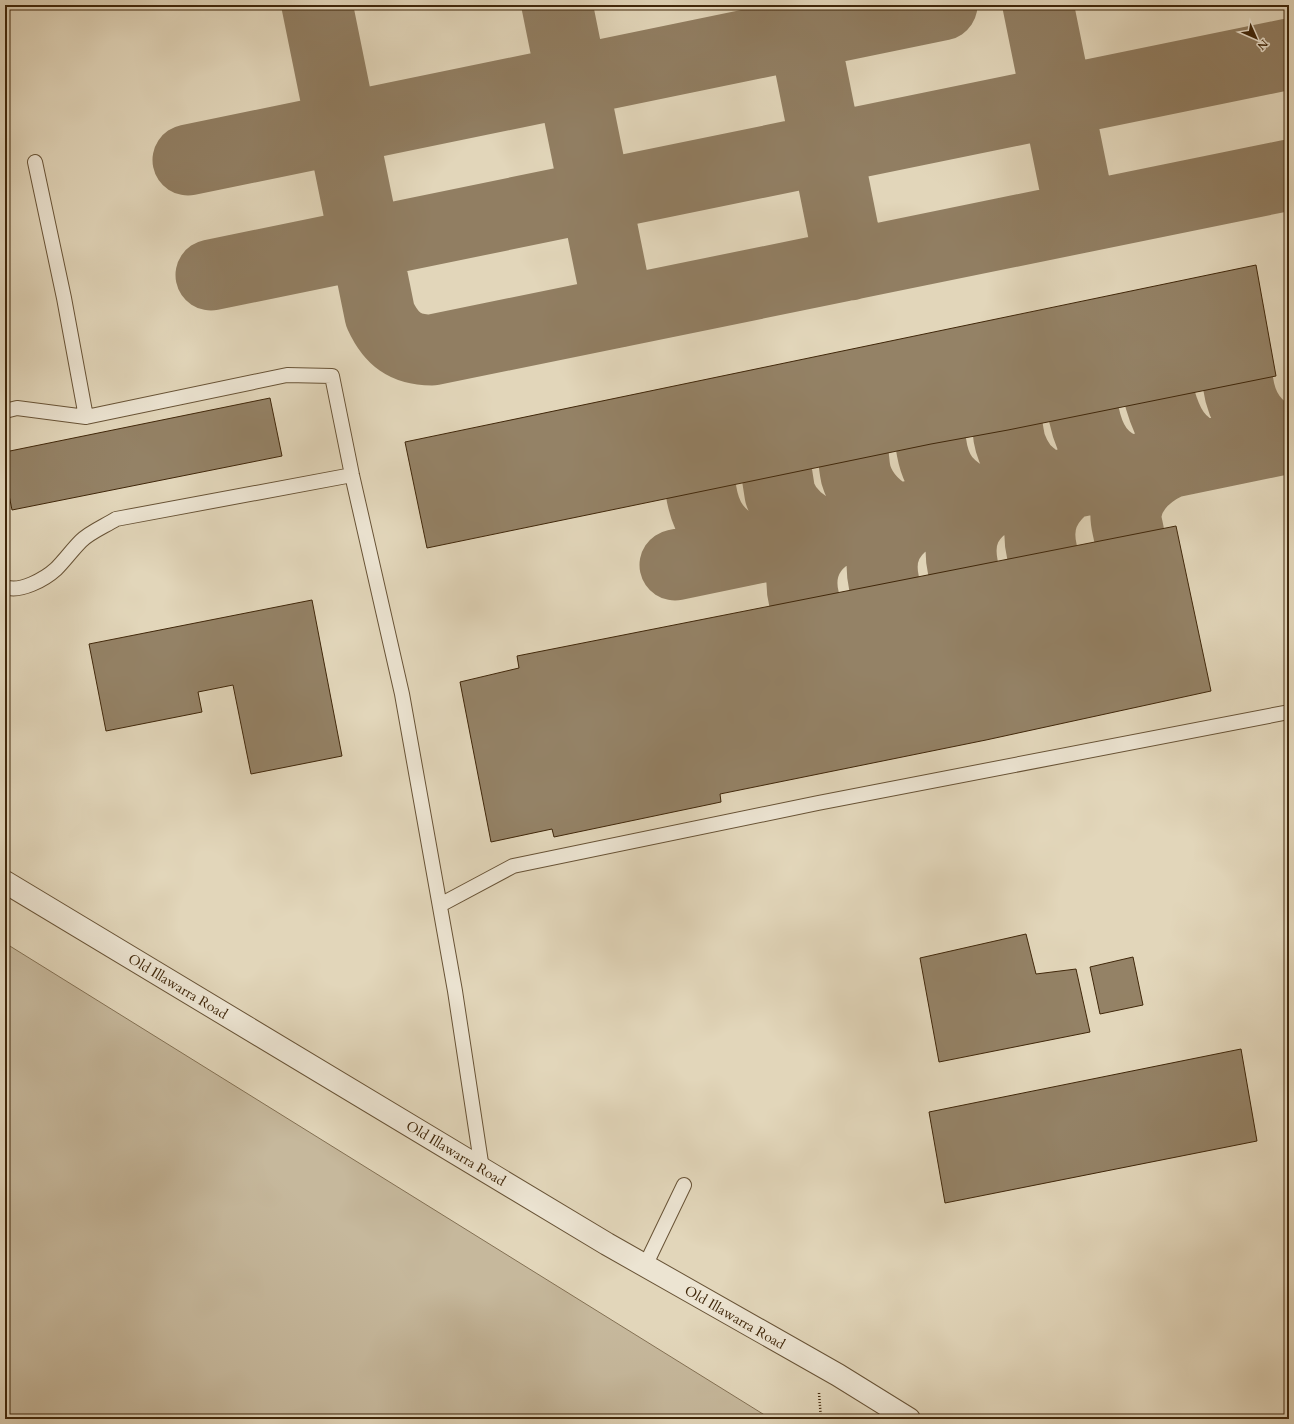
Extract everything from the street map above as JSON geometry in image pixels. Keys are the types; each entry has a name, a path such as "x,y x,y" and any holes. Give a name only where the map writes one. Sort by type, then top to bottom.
{"street":[{"name":"Old Illawarra Road","path":"5,882 607,1244 838,1375 909,1419"}],"lane":[{"path":"36,162 64,298 86,417"},
{"path":"5,411 17,408 86,417 287,374 332,376 352,475 402,694 455,991 482,1169"},
{"path":"5,587 22,587 38,581 56,569 82,540 116,519 352,475"},
{"path":"440,905 513,866 811,805 1289,712"},
{"path":"645,1266 684,1185"}],"shaded area":[{"path":"5,943 771,1419 5,1419"}],"building":[{"path":"1256,265 1276,376 931,444 427,548 405,442"},
{"path":"270,398 282,456 12,510 5,475 5,452"},
{"path":"1176,526 1211,691 986,740 720,794 721,802 554,837 552,829 491,842 460,682 519,668 517,656"},
{"path":"312,600 342,756 251,774 233,685 198,692 202,712 106,731 89,644"},
{"path":"1026,934 1036,974 1076,969 1090,1032 939,1062 920,958"},
{"path":"1133,957 1143,1005 1100,1014 1090,967"},
{"path":"1241,1049 1257,1141 945,1203 929,1112"}],"taxiway":[{"path":"317,5 380,315 394,337 400,342 414,348 432,350 1289,175"},
{"path":"557,5 619,312"},
{"path":"798,5 850,265"},
{"path":"188,160 942,5"},
{"path":"1038,5 1081,217"},
{"path":"211,275 1289,54"},
{"path":"1238,383 1246,410 1256,423 1278,440"},
{"path":"1160,399 1166,417 1175,433 1186,445 1203,455"},
{"path":"1084,415 1093,442 1098,449 1111,462 1128,471"},
{"path":"1008,430 1010,443 1023,468 1035,478 1050,487"},
{"path":"675,565 1289,438"},
{"path":"931,444 936,464 944,479 957,491 975,502"},
{"path":"854,460 856,475 862,489 877,506 896,519"},
{"path":"1129,535 1126,516 1131,496 1135,489 1147,477 1169,463"},
{"path":"777,475 780,494 787,507 803,523 822,534"},
{"path":"1042,552 1040,531 1044,513 1048,505 1069,483"},
{"path":"701,491 706,511 720,533 744,550"},
{"path":"963,568 961,545 966,527 971,518 978,511 996,498"},
{"path":"884,583 882,561 888,542 900,527 918,514"},
{"path":"804,599 802,578 807,559 819,543 836,531"}]}
